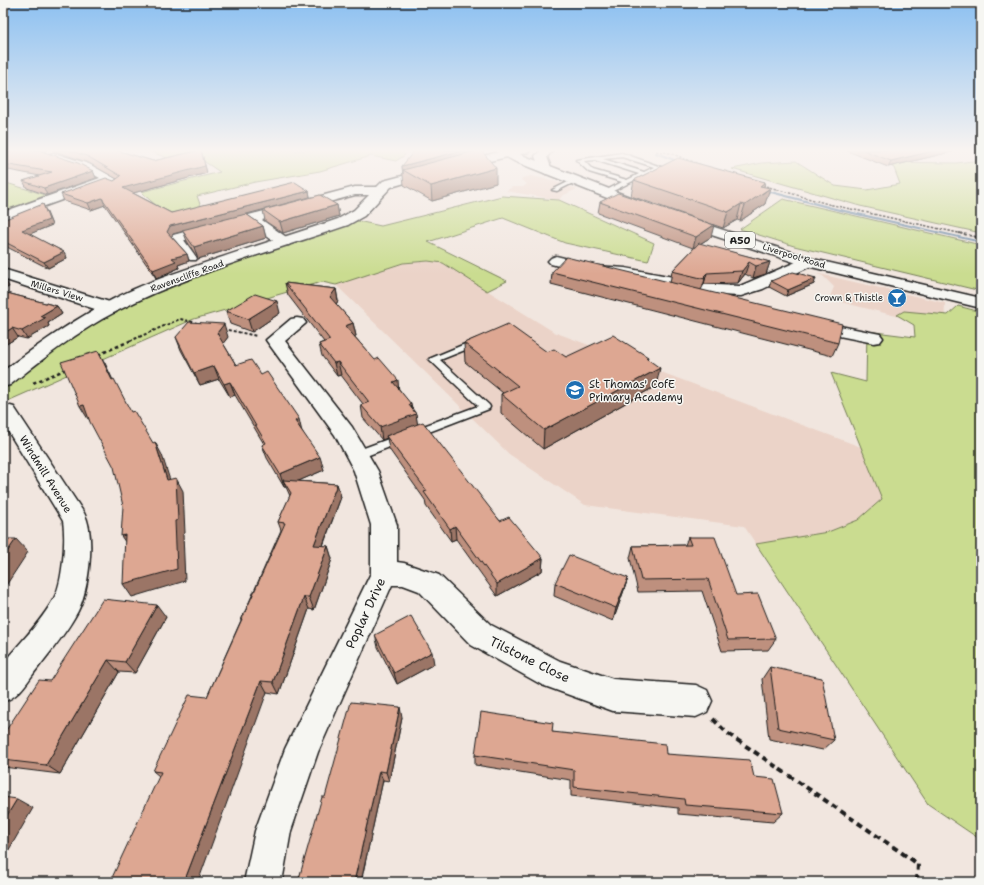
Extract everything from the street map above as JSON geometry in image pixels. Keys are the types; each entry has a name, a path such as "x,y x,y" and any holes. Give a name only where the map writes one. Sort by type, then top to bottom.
{"street":[{"path":"3,217 79,191"},
{"path":"178,238 350,191"},
{"name":"Ravenscliffe Road","path":"3,381 56,340 110,308 156,286 348,219 359,213 380,191"},
{"path":"601,191 656,212"},
{"name":"Liverpool Road","path":"671,217 808,262 981,303"},
{"path":"251,218 284,242"},
{"path":"556,261 741,307"},
{"path":"597,271 624,273 716,290 741,291 757,286 808,262"},
{"path":"761,267 784,273"},
{"name":"Millers View","path":"3,274 110,308"},
{"path":"792,320 874,338"},
{"path":"275,340 297,322"},
{"name":"Poplar Drive","path":"263,882 274,831 302,749 384,573 384,525 366,471 344,432 275,340"},
{"name":"Windmill Avenue","path":"3,412 6,412 75,520 78,537 75,570 67,604 40,642 3,687"},
{"name":"Tilstone Close","path":"384,573 404,574 429,583 481,635 553,674 613,695 696,701"}],"lane":[{"path":"178,238 186,251 193,258"},
{"path":"357,455 485,407 434,359 488,338"}],"path":[{"path":"783,191 828,204 981,238"},
{"path":"95,356 180,319 202,324"},
{"path":"216,327 275,340"},
{"path":"31,384 74,366"},
{"path":"696,701 727,733 918,864 917,882"}],"shaded area":[{"path":"508,191 572,191 562,196 559,200"},
{"name":"St Thomas' CofE Primary Academy","path":"428,261 443,263 554,332 861,447 883,499 858,520 828,532 756,544 744,526 585,505 509,454 336,285 403,263"},
{"path":"815,273 945,303 944,328 829,299 834,287 823,276"}],"green space":[{"path":"3,191 34,191 46,195 3,212"},
{"path":"216,191 197,196 201,207 169,217 141,192"},
{"path":"809,191 981,191 981,233 860,206"},
{"path":"502,196 559,200 654,243 648,261 565,243 503,218 428,242 507,281 487,291 443,263 428,261 403,263 336,285 322,282 194,319 3,403 3,381 110,308 348,219 381,226"},
{"path":"783,199 981,245 981,291 794,246 740,229"},
{"path":"958,306 981,312 981,840 928,804 756,544 828,532 858,520 882,499 831,373 866,382 867,331 915,337 914,325 897,315 904,311 948,315"}],"building":[{"path":"69,191 129,191 171,213 258,191 308,191 170,226 167,232 187,254 172,258 176,261 153,270 102,198 88,203 61,194"},
{"path":"667,191 765,191 745,205 741,204 728,212"},
{"path":"618,193 714,225 696,237 600,202"},
{"path":"320,195 337,205 280,222 263,210"},
{"path":"43,204 49,220 22,230 64,252 44,262 3,241 3,220"},
{"path":"246,214 263,226 194,247 182,230"},
{"path":"699,243 770,262 756,266 749,262 742,271 707,273 704,276 705,279 672,271"},
{"path":"566,257 842,324 838,343 552,272"},
{"path":"793,272 816,278 788,290 771,281"},
{"path":"285,283 336,289 330,297 353,323 345,326 375,360 379,358 398,380 393,382 411,404 409,405 416,414 380,427 361,405 369,402 338,362 334,363 319,344 330,340"},
{"path":"3,292 57,306 40,316 45,318 22,331 12,328 3,334"},
{"path":"255,294 277,301 248,319 226,311"},
{"path":"189,322 224,324 217,333 236,365 251,360 261,375 267,372 299,419 295,421 320,457 280,474 262,445 266,443 230,382 224,384 214,366 194,373 176,337"},
{"path":"508,324 547,352 554,349 566,357 613,335 648,357 646,358 660,368 544,430 501,394 518,386 464,343"},
{"path":"98,351 112,380 114,379 131,412 134,411 153,443 155,442 167,480 176,478 178,520 175,521 177,569 123,584 125,535 121,536 123,506 114,467 90,422 84,405 80,406 61,362"},
{"path":"423,422 500,521 509,517 543,558 497,584 455,526 450,529 424,492 427,491 386,436"},
{"path":"283,480 337,484 314,545 328,546 309,597 304,597 273,682 261,681 184,882 110,882 161,772 153,771 189,695 207,697 285,523 278,522 291,493"},
{"path":"688,537 715,537 736,595 758,594 776,639 728,640 708,579 641,580 633,546 691,545"},
{"path":"3,539 16,539 3,558"},
{"path":"569,555 628,578 616,608 555,583"},
{"path":"103,599 157,605 125,662 108,660 46,765 3,760 3,735 39,680 50,681"},
{"path":"411,616 432,652 394,673 375,635"},
{"path":"770,667 822,678 834,740 778,728"},
{"path":"351,702 400,707 386,772 379,771 354,882 298,882 322,797 325,797"},
{"path":"481,712 553,723 552,732 665,744 666,754 750,760 754,777 774,779 783,813 685,805 684,799 574,787 574,770 475,755"},
{"path":"3,797 17,799 3,822"}],"waterway":[{"path":"769,191 835,209 981,242"}],"place":[{"name":"Crown & Thistle","path":"897,298"},
{"name":"St Thomas' CofE Primary Academy","path":"575,390"}]}
